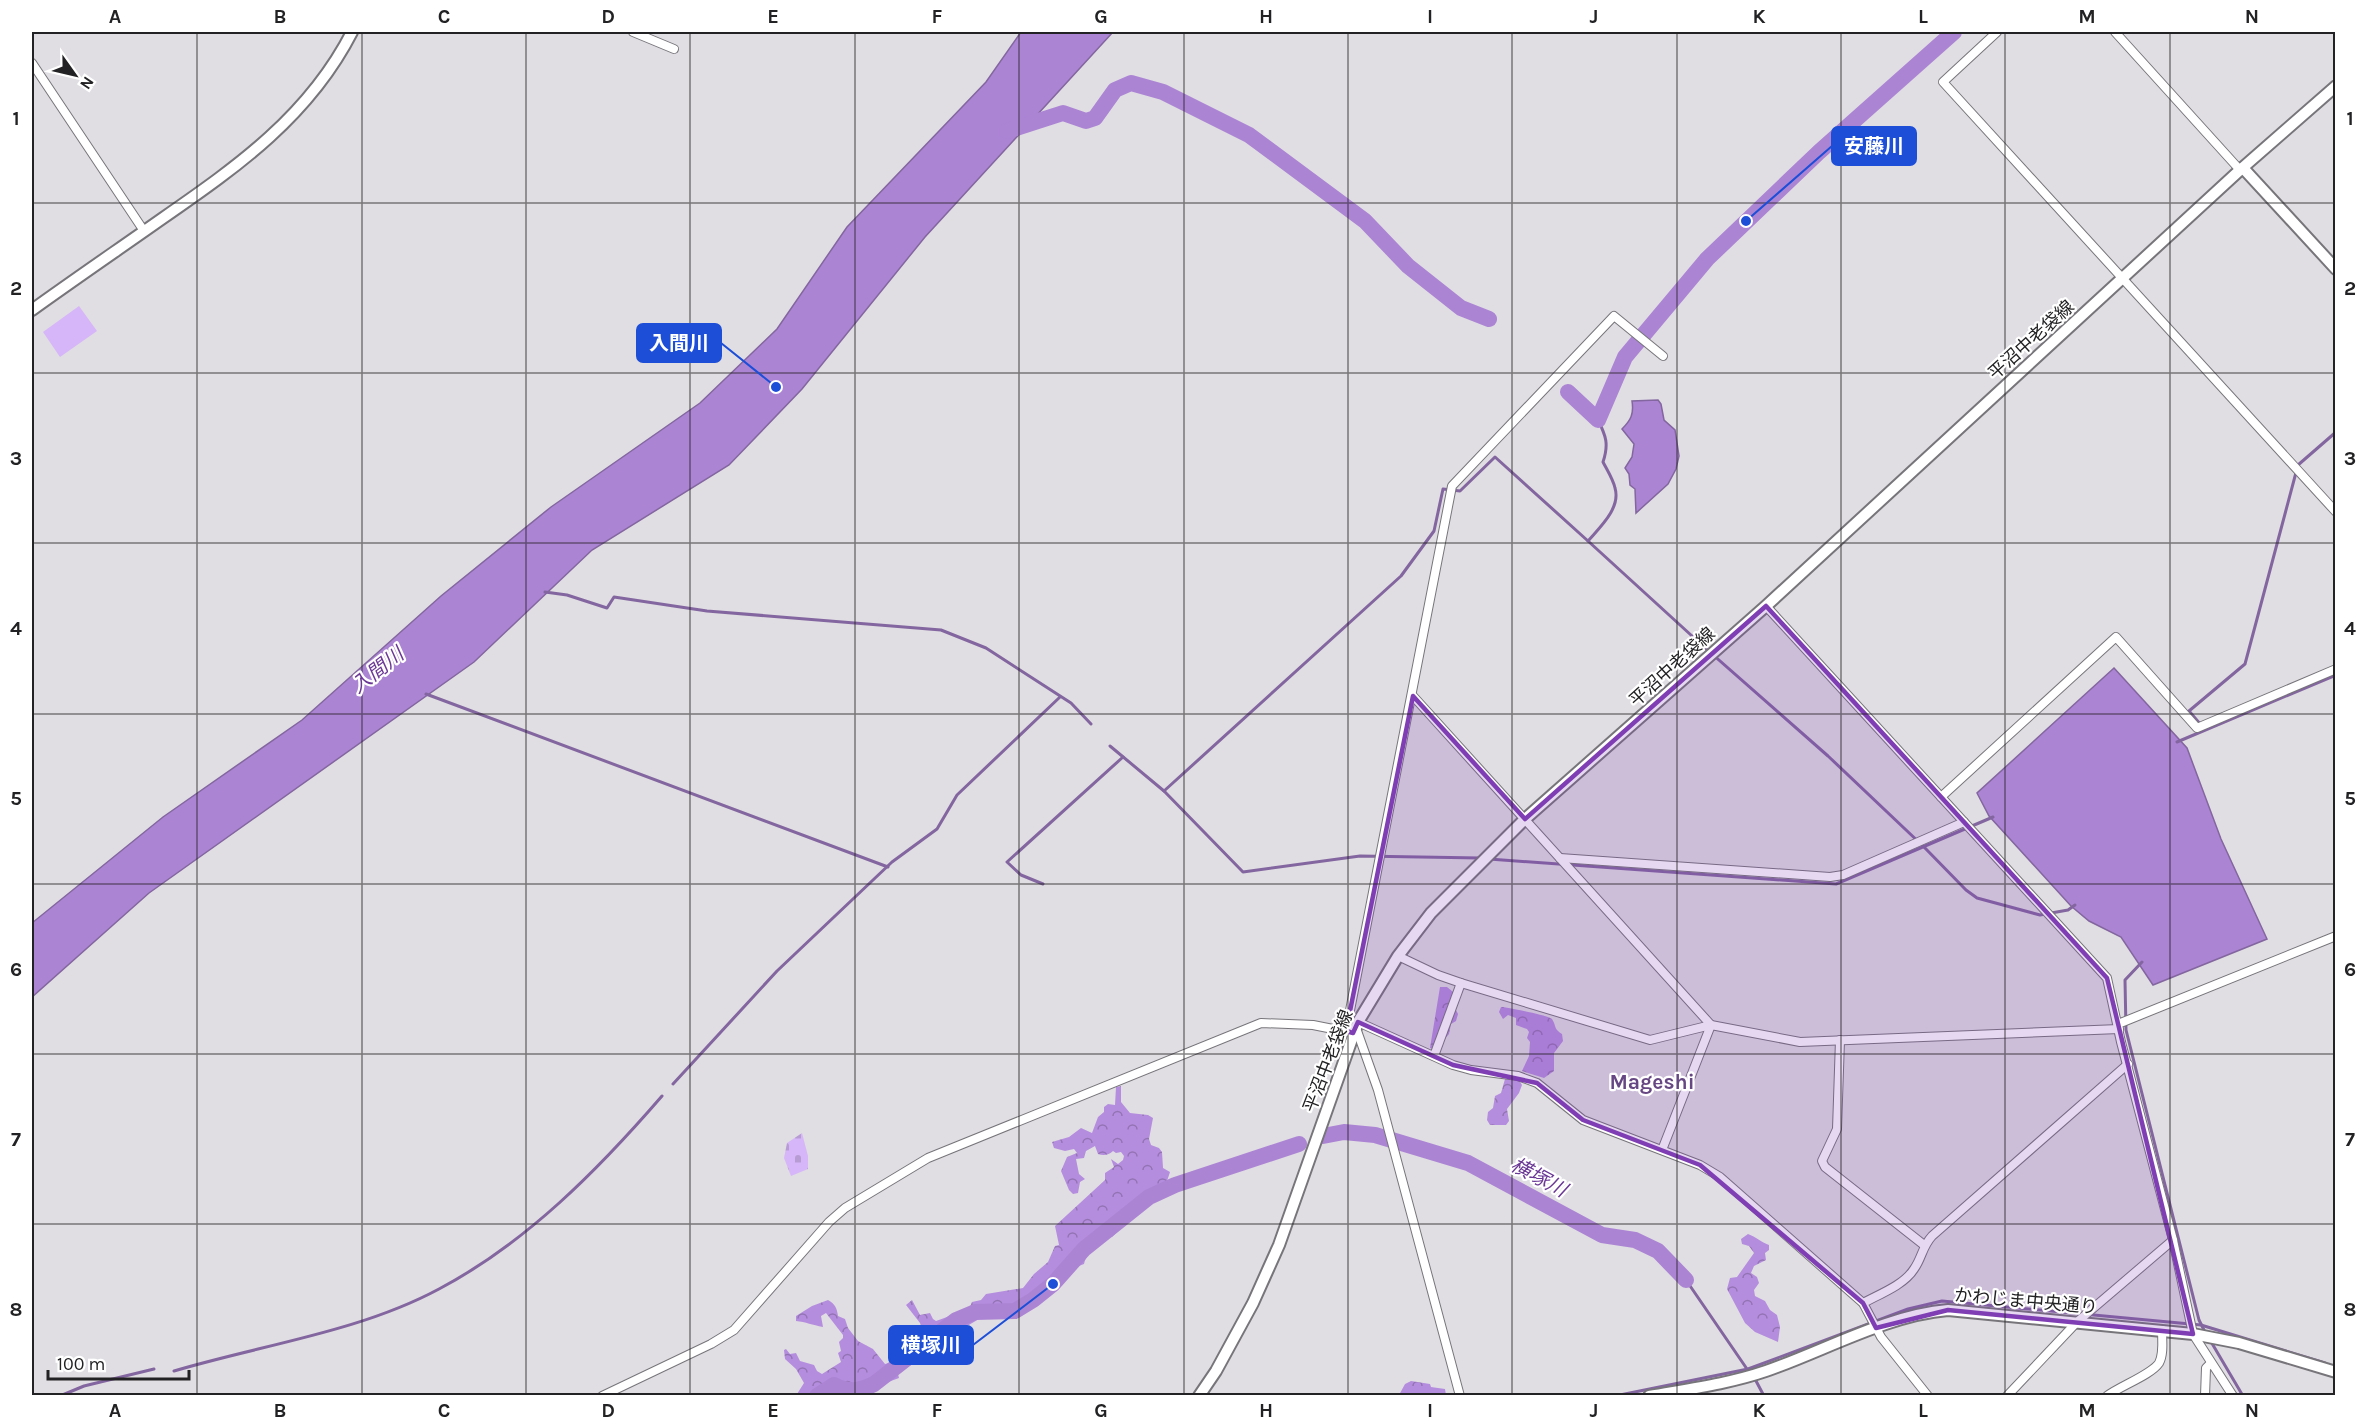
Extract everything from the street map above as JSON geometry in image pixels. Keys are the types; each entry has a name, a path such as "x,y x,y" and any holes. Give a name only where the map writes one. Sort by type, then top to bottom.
{"main road":[{"path":"32,310 213,184 256,151 279,130 320,83 352,32"},
{"name":"平沼中老袋線","path":"1199,1395 1253,1303 1279,1245 1353,1028 1398,956 1431,913 1525,819 1766,606 2241,169 2336,86"},
{"path":"2241,169 2336,269"},
{"name":"かわじま中央通り","path":"1649,1395 1727,1382 1764,1372 1876,1328 1928,1311 1948,1310 2193,1334 2240,1343 2336,1372"}],"street":[{"path":"633,32 674,49"},
{"path":"1997,32 1943,82 2336,512"},
{"path":"2115,32 2241,169"},
{"path":"32,63 144,231"},
{"path":"1460,1395 1378,1090 1353,1028 1452,486 1614,316 1663,356"},
{"path":"1766,606 2107,978 2173,1240 2193,1334 2210,1364 2233,1395"},
{"path":"1941,797 2116,638 2197,728 2336,669"},
{"path":"1413,696 1711,1025"},
{"path":"1560,858 1830,877 1843,875 1964,822"},
{"path":"1398,956 1461,983 1650,1040 1711,1025 1800,1042 2119,1027 2336,936"},
{"path":"1434,1056 1461,983"},
{"path":"602,1395 711,1344 734,1330 829,1222 845,1208 928,1158 1261,1023 1353,1028 1471,1070 1518,1076 1537,1083 1583,1120 1700,1165 1720,1177 1863,1303 1876,1328 1928,1395"},
{"path":"1662,1150 1711,1025"},
{"path":"1840,1040 1837,1129 1822,1161 1826,1167 1924,1245"},
{"path":"1863,1303 1900,1283 1912,1273 1918,1264 1924,1245 2128,1064"},
{"path":"2007,1395 2078,1322 2173,1240"},
{"path":"2107,1395 2151,1370 2158,1363 2161,1354 2162,1330"},
{"path":"2205,1395 2206,1368 2210,1364"}],"highlighted area":[{"path":"1766,606 2107,978 2193,1334 1948,1310 1876,1328 1863,1303 1700,1165 1583,1120 1537,1083 1453,1065 1358,1022 1353,1033 1346,1031 1413,696 1525,819"}],"green space":[{"path":"79,306 97,331 60,357 43,332"},
{"path":"1440,987 1447,987 1458,996 1454,1006 1458,1014 1456,1021 1451,1024 1449,1034 1436,1049 1430,1048"},
{"path":"1501,1007 1552,1019 1556,1029 1562,1034 1563,1041 1554,1053 1554,1071 1544,1078 1522,1071 1529,1056 1530,1042 1527,1038 1529,1032 1516,1025 1516,1018 1508,1015 1503,1019 1499,1012"},
{"path":"1505,1079 1519,1080 1522,1085 1507,1109 1509,1121 1506,1125 1490,1125 1487,1120 1488,1112 1493,1108 1495,1096 1501,1093"},
{"path":"1121,1086 1121,1102 1130,1113 1148,1115 1153,1118 1149,1139 1151,1145 1162,1152 1163,1168 1170,1172 1167,1181 1170,1184 1169,1190 1161,1190 1160,1197 1138,1211 1112,1237 1105,1238 1090,1252 1084,1264 1071,1269 1060,1284 1051,1283 1046,1287 1049,1296 1037,1304 1016,1313 996,1313 959,1329 950,1336 942,1335 935,1341 933,1352 923,1355 920,1361 902,1369 898,1374 899,1378 853,1395 797,1394 804,1383 796,1369 785,1359 784,1350 786,1349 790,1354 796,1353 800,1361 814,1365 822,1374 841,1362 838,1353 841,1351 839,1342 843,1335 826,1313 821,1316 823,1327 796,1321 796,1316 812,1306 828,1300 832,1303 838,1316 845,1319 848,1328 858,1341 873,1349 885,1364 896,1361 903,1349 906,1353 917,1345 917,1339 923,1332 920,1323 906,1305 912,1300 920,1315 930,1313 936,1321 969,1309 972,1302 981,1300 986,1294 1023,1288 1048,1262 1055,1246 1059,1245 1055,1226 1105,1180 1105,1173 1114,1167 1111,1159 1118,1164 1124,1156 1121,1152 1113,1151 1106,1155 1098,1154 1095,1146 1086,1151 1084,1158 1076,1159 1079,1174 1085,1179 1080,1182 1078,1193 1073,1194 1061,1171 1067,1157 1077,1153 1074,1149 1065,1151 1054,1148 1052,1142 1069,1137 1081,1128 1092,1133 1098,1117 1104,1112 1104,1107 1108,1104 1115,1105 1116,1087"},
{"path":"802,1133 808,1156 808,1169 791,1176 784,1158 787,1143"},
{"path":"1748,1234 1769,1245 1769,1250 1765,1253 1766,1260 1754,1266 1751,1273 1757,1277 1759,1283 1754,1290 1755,1296 1765,1301 1770,1310 1777,1315 1780,1327 1778,1342 1755,1332 1745,1323 1727,1289 1730,1278 1737,1277 1754,1253 1749,1246 1742,1244 1741,1239"},
{"path":"1411,1381 1445,1389 1446,1395 1399,1395 1405,1384"}],"water":[{"path":"1021,32 1113,32 925,237 802,389 729,465 592,550 474,662 149,893 32,997 32,923 163,817 302,720 441,596 551,507 700,403 777,329 847,227 986,82"},
{"path":"1658,400 1664,420 1675,430 1679,456 1676,469 1668,484 1636,513 1635,489 1630,485 1629,474 1625,468 1632,457 1634,444 1622,429 1631,416 1632,401"},
{"path":"2114,668 2187,748 2221,839 2267,939 2153,985 2121,937 2089,921 2071,906 1989,816 1977,793"}],"waterway":[{"path":"1568,392 1598,420 1625,357 1707,259 1819,152 1954,32"},
{"path":"1007,131 1063,113 1086,121 1095,118 1115,90 1131,83 1163,92 1249,135 1365,221 1408,266 1461,308 1489,319"},
{"path":"1598,420 1606,440 1603,462 1613,481 1616,495 1608,517 1588,541 1828,756 1966,890 1977,898 2040,915 2068,910 2075,905"},
{"path":"2201,725 2189,711 2245,664 2298,465 2336,432"},
{"path":"1164,791 1401,576 1434,531 1443,489 1460,491 1495,457 1588,541"},
{"path":"545,592 567,595 607,608 614,597 707,611 941,630 986,648 1071,703 1091,724"},
{"path":"2177,742 2336,675"},
{"path":"426,694 888,867"},
{"path":"673,1084 777,971 892,862 937,829 957,795 1060,697"},
{"path":"1110,746 1164,791 1243,872 1360,856 1480,858"},
{"path":"1043,884 1021,875 1007,862 1123,757"},
{"path":"1489,859 1836,884 1993,817"},
{"path":"2142,962 2125,980 2126,1030 2199,1320 2206,1334"},
{"path":"174,1371 343,1327 376,1316 408,1304 471,1271 502,1250 559,1203 612,1151 662,1096"},
{"name":"横塚川","path":"1323,1136 1344,1132 1375,1135 1468,1163 1602,1235 1635,1240 1658,1251 1686,1280"},
{"name":"横塚川","path":"817,1396 834,1385 854,1390 874,1384 956,1320 975,1312 1015,1311 1053,1284 1084,1249 1149,1197 1175,1185 1299,1144"},
{"path":"1686,1280 1747,1369"},
{"path":"1615,1396 1748,1369 1908,1309 1942,1301 2201,1325 2325,1363"},
{"path":"2210,1340 2243,1396"},
{"path":"60,1396 84,1386 154,1369"},
{"path":"1755,1379 1764,1396"}],"place":[{"name":"安藤川","path":"1746,221"},
{"name":"入間川","path":"776,387"},
{"name":"横塚川","path":"1053,1284"}],"district":[{"name":"Mageshi","path":"1652,1082"}]}
